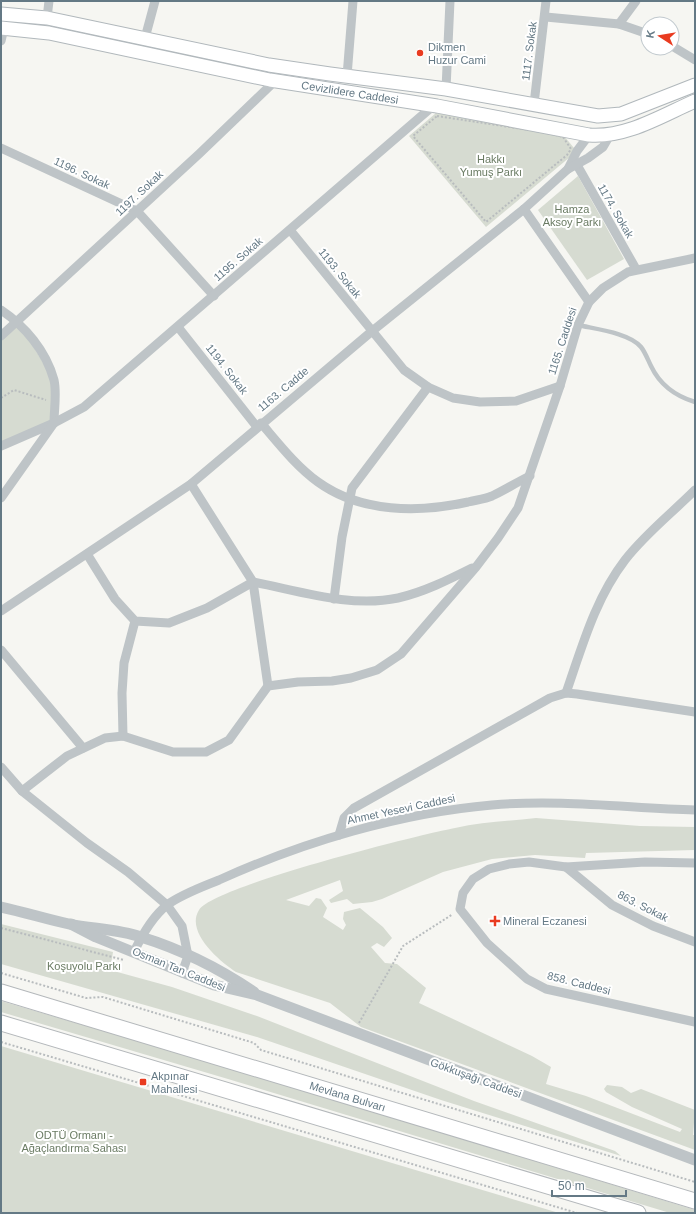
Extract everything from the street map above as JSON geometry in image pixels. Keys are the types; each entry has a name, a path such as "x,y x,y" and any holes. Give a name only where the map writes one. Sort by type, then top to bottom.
{"highway":[{"name":"Mevlana Bulvarı","path":"1,992 695,1201"},
{"path":"1,1023 638,1213"}],"main road":[{"name":"Cevizlidere Caddesi","path":"1,14 48,18 253,62 288,68 446,89 598,116 618,115 695,85"},
{"name":"Cevizlidere Caddesi","path":"2,32 49,34 275,81 433,106 589,135 610,136 629,130 695,101"},
{"path":"275,81 288,68"},
{"path":"610,136 618,115"},
{"path":"589,135 598,116"}],"street":[{"path":"48,18 49,1"},
{"path":"145,38 155,1"},
{"path":"347,76 352,1"},
{"path":"446,89 450,1"},
{"name":"1117. Sokak","path":"534,104 546,17 546,1"},
{"path":"619,24 636,1"},
{"path":"546,17 619,24 640,31"},
{"path":"680,51 695,60"},
{"name":"1197. Sokak","path":"1,336 275,81"},
{"name":"1195. Sokak","path":"1,446 54,423 84,407 433,106"},
{"name":"1163. Cadde","path":"1,611 28,591 87,554 191,484 259,425 524,209 568,169 589,135"},
{"name":"1163. Cadde","path":"568,169 577,165 603,147 610,136"},
{"name":"1196. Sokak","path":"1,148 137,211 214,296"},
{"name":"1174. Sokak","path":"577,165 636,269"},
{"path":"524,209 589,302"},
{"name":"1193. Sokak","path":"290,230 404,370 428,387 453,398 480,402 516,401 560,386"},
{"name":"1165. Caddesi","path":"268,686 351,678 377,670 401,654 476,566 498,538 518,508 560,386 578,325 589,302 595,294 612,282 636,269 695,258"},
{"path":"1,310 18,321 44,356 54,381 54,423 1,498"},
{"name":"1194. Sokak","path":"178,327 259,425 290,457 319,483 348,499 382,507 413,510 451,506 491,496 530,476"},
{"path":"334,599 348,499 352,488 428,387"},
{"path":"22,791 67,756 105,738 123,736 172,752 206,752 229,740 268,686 253,582 191,484"},
{"path":"566,693 594,613 608,585 635,548 695,490"},
{"path":"87,554 115,599 135,621 169,623 207,608 253,582 334,599 368,601 398,598 433,587 476,566"},
{"path":"123,736 122,693 124,663 135,621"},
{"path":"1,650 82,748"},
{"path":"339,835 344,818 354,808 535,705 566,693 695,712"},
{"path":"1,767 22,791 86,843 128,872 168,905 182,926 188,956 182,972"},
{"name":"Ahmet Yesevi Caddesi","path":"133,957 141,937 168,905 248,866 339,835 421,815 493,805 544,803 695,810"},
{"path":"460,909 462,893 479,874 489,869 509,864 530,862 566,867 645,862 695,863"},
{"name":"863. Sokak","path":"566,867 612,905 652,926 695,942"},
{"name":"Osman Tan Caddesi","path":"1,907 71,924 97,927 141,937 188,956 238,982 258,995"},
{"name":"858. Caddesi","path":"460,909 487,943 526,979 546,989 695,1022"},
{"name":"Osman Tan Caddesi","path":"71,924 133,957 182,972 214,985 258,995"},
{"name":"Gökkuşağı Caddesi","path":"258,995 695,1160"}],"lane":[{"path":"578,325 623,336 636,342 641,347 656,375 665,386 678,395 695,402"}],"path":[{"path":"437,116 543,132 563,137 571,149 567,155 486,222 413,136 437,116"},
{"path":"1,398 14,390 54,403"},
{"path":"357,1027 403,946 460,909"},
{"path":"1,928 133,957"},
{"path":"1,973 86,998 103,997 254,1043 261,1050 695,1182"},
{"path":"1,1042 577,1213"}],"green space":[{"name":"Hakkı Yumuş Parkı","path":"436,113 544,129 564,136 574,148 570,157 486,227 409,136"},
{"name":"Hamza Aksoy Parkı","path":"578,176 624,259 587,280 538,210"},
{"path":"18,321 54,381 54,423 1,446 1,336"},
{"path":"536,818 640,826 695,827 695,850 586,853 585,858 535,855 492,859 443,872 372,902 353,904 347,899 331,903 329,900 343,891 340,880 286,900 309,906 316,898 321,899 327,908 323,917 343,930 346,925 343,919 344,912 360,908 383,927 392,938 384,947 377,943 371,947 385,963 397,964 426,988 419,1003 532,1056 551,1067 546,1084 586,1096 680,1132 682,1129 632,1107 606,1092 604,1089 607,1085 622,1087 631,1093 641,1089 695,1110 693,1135 695,1135 695,1150 361,1027 330,1003 236,972 214,954 200,937 196,919 199,910 213,900 240,888 277,875 402,840 475,824"},
{"name":"Koşuyolu Parkı","path":"1,924 113,952 110,970 172,987 257,1016 474,1101 615,1151 621,1156 441,1100 257,1037 1,964"},
{"path":"1,1001 260,1077 695,1210 695,1213 670,1213 1,1012"},
{"name":"ODTÜ Ormanı - Ağaçlandırma Sahası","path":"1,1046 559,1213 1,1213"}],"place":[{"name":"Dikmen Huzur Cami","path":"420,53"},
{"name":"Mineral Eczanesi","path":"495,921"},
{"name":"Akpınar Mahallesi","path":"143,1082"}]}
